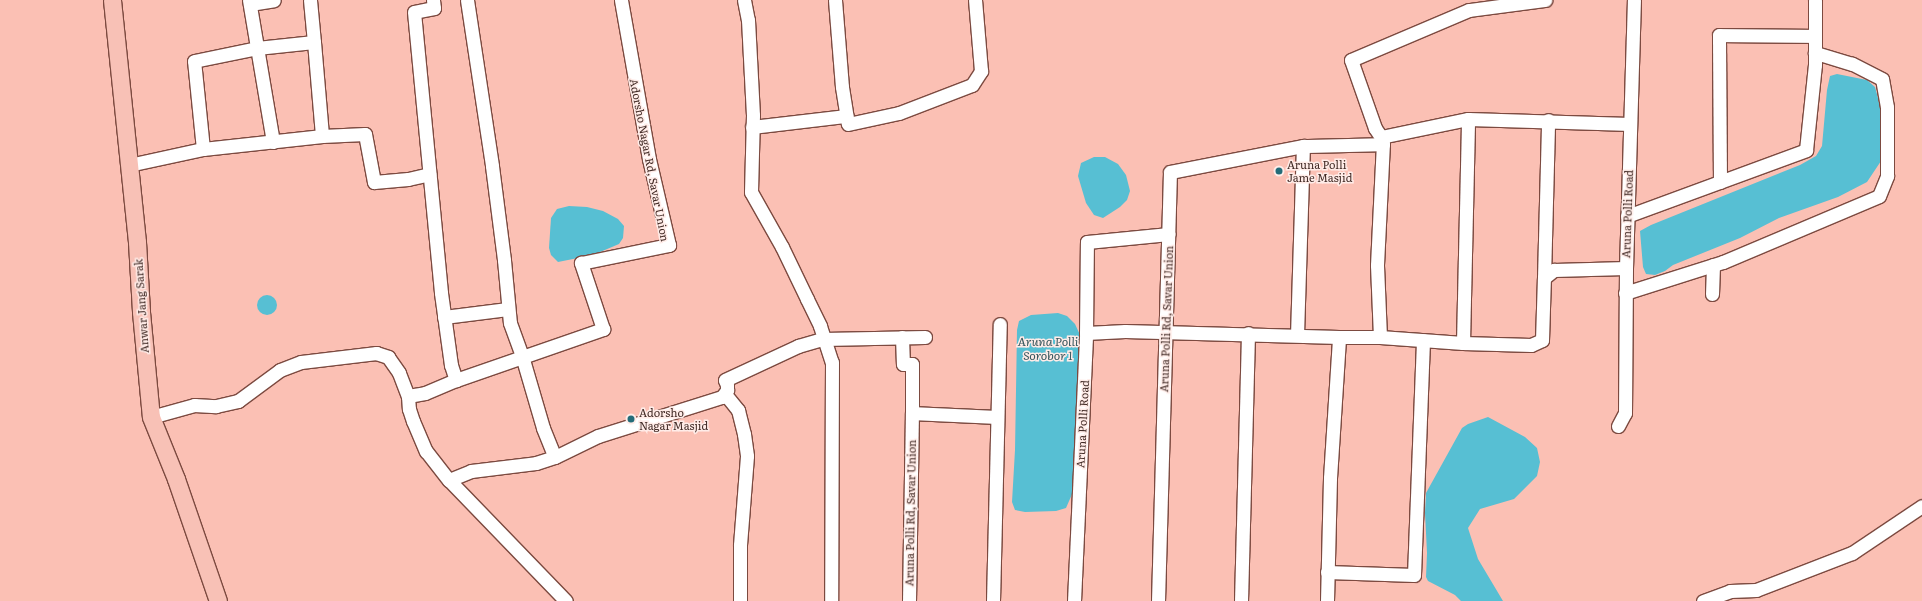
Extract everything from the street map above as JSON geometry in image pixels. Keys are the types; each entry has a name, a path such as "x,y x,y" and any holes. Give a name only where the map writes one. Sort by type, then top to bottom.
{"main road":[{"name":"Anwar Jang Sarak","path":"112,0 137,242 146,375 151,417 176,479 218,601"}],"street":[{"path":"273,142 250,2 274,0"},
{"path":"310,0 322,136"},
{"path":"433,0 434,8 414,12 444,317 451,365 456,380"},
{"path":"467,0 492,166 504,260 507,309 514,338 522,356 543,428 555,457"},
{"name":"Adorsho Nagar Rd, Savar Union","path":"408,396 425,393 522,356 603,329 581,263 669,245 649,159 622,0"},
{"path":"744,0 748,20 752,127 751,192 782,247 824,338 832,362 831,601"},
{"path":"836,0 842,88 848,124 899,113 972,85 981,71 975,0"},
{"path":"1380,337 1378,265 1382,141 1375,128 1351,60 1469,10 1545,0"},
{"name":"Aruna Polli Road","path":"1544,278 1554,270 1626,268 1634,0"},
{"path":"1627,216 1806,150 1815,53 1815,0"},
{"path":"1720,182 1719,34 1815,36"},
{"path":"203,149 194,61 257,48 314,42"},
{"path":"1625,293 1713,265 1879,196 1887,176 1887,107 1882,79 1852,64 1815,53"},
{"path":"752,127 846,116"},
{"path":"1464,343 1468,119"},
{"path":"1297,335 1303,146 1382,141 1468,119 1548,120 1630,124"},
{"path":"1086,332 1125,331 1166,333 1248,333 1339,337 1380,337 1464,343 1531,345 1542,340 1548,120"},
{"path":"129,165 203,149 322,136 365,134 374,182 408,179 429,174"},
{"name":"Aruna Polli Rd, Savar Union","path":"1158,601 1170,172 1303,146"},
{"name":"Aruna Polli Road","path":"1074,601 1086,332 1087,242 1169,234"},
{"path":"1712,294 1713,265"},
{"path":"1618,426 1625,414 1626,268"},
{"path":"444,317 507,309"},
{"path":"993,601 996,417 1000,324"},
{"path":"1241,601 1248,333"},
{"name":"Aruna Polli Rd, Savar Union","path":"902,337 903,364 912,364 908,601"},
{"path":"450,480 472,471 536,463 555,457 598,436 713,401 725,394 727,385 725,380 798,346 824,338 925,337"},
{"path":"1327,601 1330,478 1339,337"},
{"path":"1327,572 1414,575 1423,340"},
{"path":"151,417 194,405 216,406 238,401 280,370 301,362 376,353 388,356 399,373 408,396 409,409 426,451 450,480 566,601"},
{"path":"725,394 738,410 744,434 747,456 740,545 740,601"},
{"path":"912,413 996,417"},
{"path":"1703,601 1730,591 1756,590 1852,553 1922,506"}],"water":[{"path":"1837,74 1867,80 1875,87 1882,118 1881,161 1867,182 1838,197 1779,218 1740,238 1673,265 1665,271 1655,275 1646,274 1643,267 1640,231 1651,225 1800,165 1816,156 1822,146 1827,90 1830,76"},
{"path":"1094,157 1105,157 1118,164 1126,175 1130,191 1127,200 1120,207 1103,218 1094,215 1086,203 1078,176 1081,163"},
{"path":"569,206 587,207 603,211 618,219 624,226 623,238 619,244 593,255 558,262 551,255 549,248 551,218 557,209"},
{"path":"263,295 271,295 277,301 277,309 271,315 263,315 257,309 257,301"},
{"name":"Aruna Polli Sorobor 1","path":"1058,313 1067,316 1075,324 1081,337 1073,492 1066,508 1056,511 1025,512 1015,510 1012,502 1015,450 1017,330 1019,321 1031,315"},
{"path":"1488,417 1525,437 1537,448 1540,462 1537,476 1514,499 1480,509 1468,528 1478,559 1503,601 1461,601 1455,595 1428,581 1426,577 1426,493 1462,428 1468,424"}],"place":[{"name":"Aruna Polli Jame Masjid","path":"1279,171"},
{"name":"Adorsho Nagar Masjid","path":"631,419"}]}
